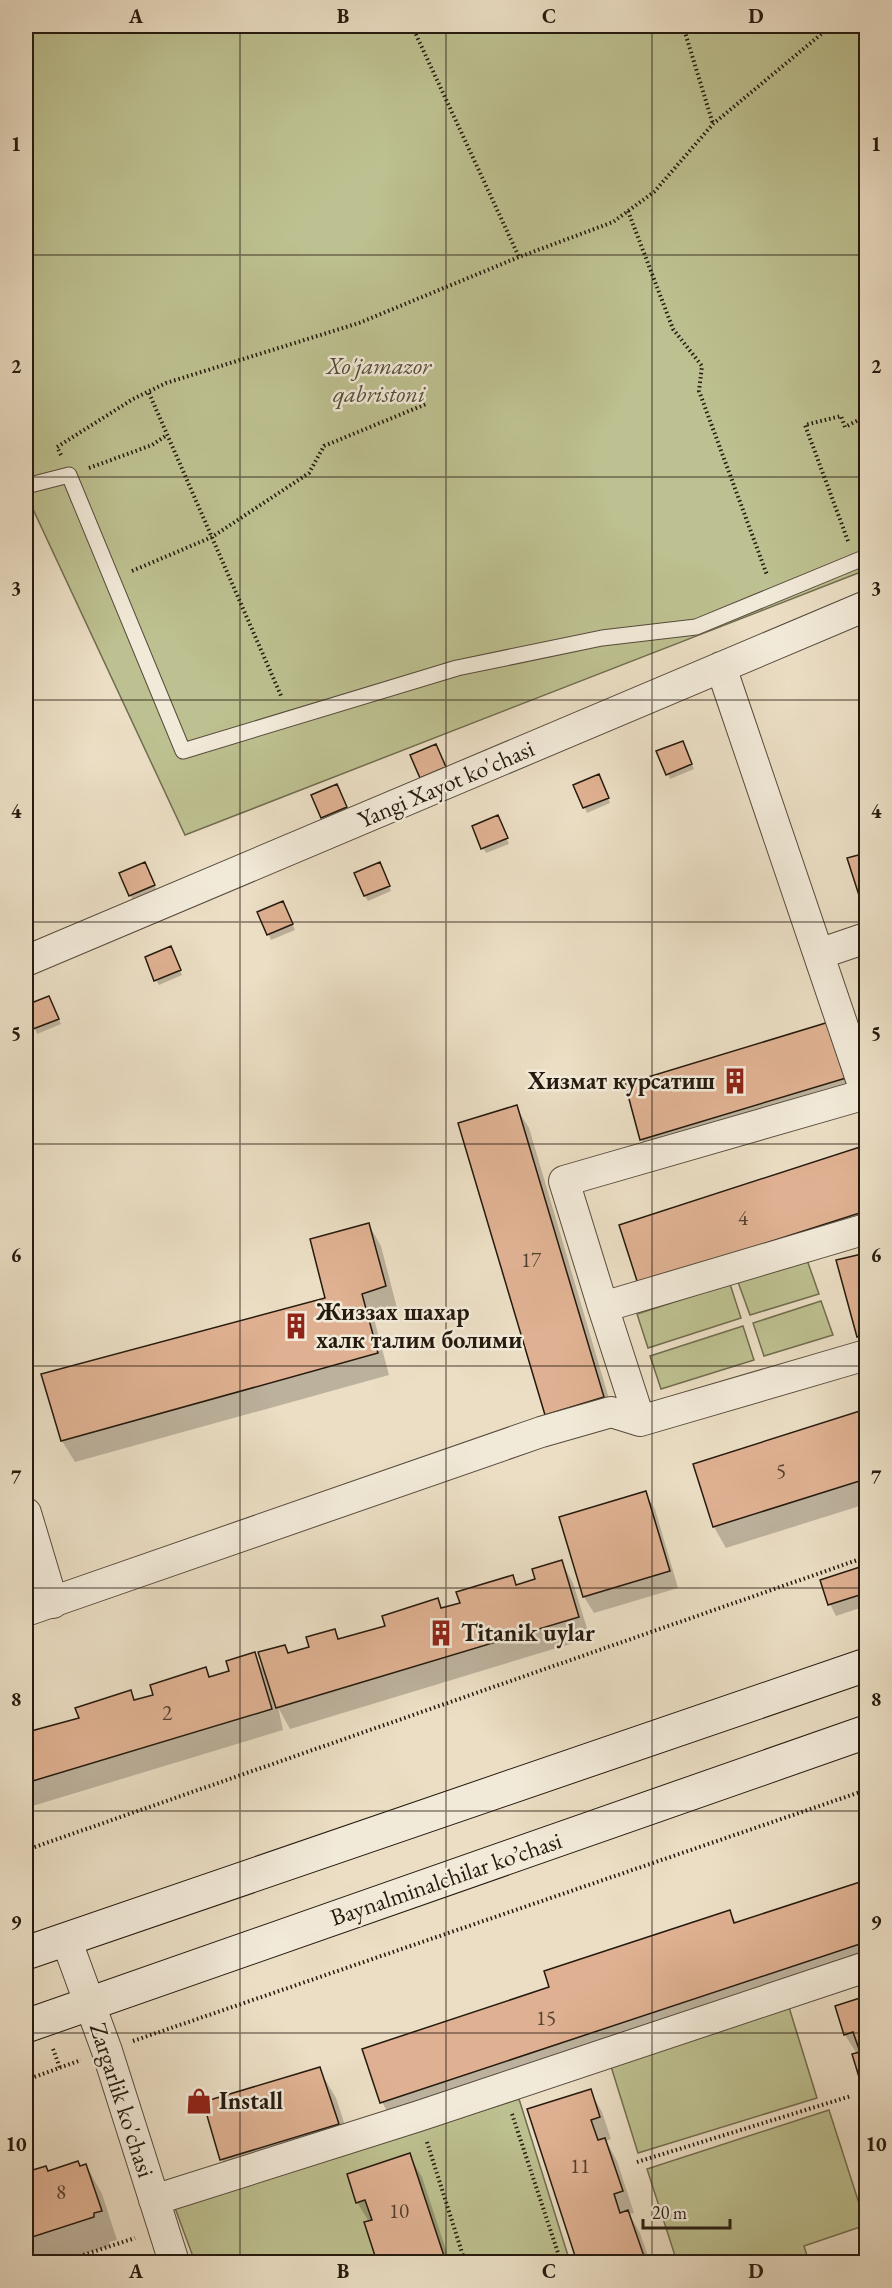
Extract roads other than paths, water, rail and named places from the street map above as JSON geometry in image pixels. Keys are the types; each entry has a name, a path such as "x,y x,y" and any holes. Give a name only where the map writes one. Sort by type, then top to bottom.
{"main road":[{"path":"26,1953 867,1665"},
{"name":"Baynalminalchilar ko’chasi","path":"26,2026 867,1732"}],"street":[{"name":"Yangi Xayot ko'chasi","path":"26,961 867,606"},
{"path":"640,1420 564,1181 867,1094 721,667"},
{"path":"819,954 867,938"},
{"path":"603,1307 867,1229"},
{"path":"26,1514 39,1607 541,1432 611,1412 640,1420 867,1355"},
{"name":"Zargarlik ko'chasi","path":"66,1939 107,2051 174,2262"},
{"path":"154,2200 419,2116 867,1967"}],"lane":[{"path":"26,486 69,475 183,751 457,668 602,638 696,627 861,559"}],"place":[{"name":"Хизмат курсатиш","path":"735,1081"},
{"name":"Жиззах шахар халк талим болими","path":"296,1326"},
{"name":"Titanik uylar","path":"441,1633"},
{"name":"Install","path":"199,2101"}],"park label":[{"name":"Xo'jamazor qabristoni","path":"379,380"}]}
